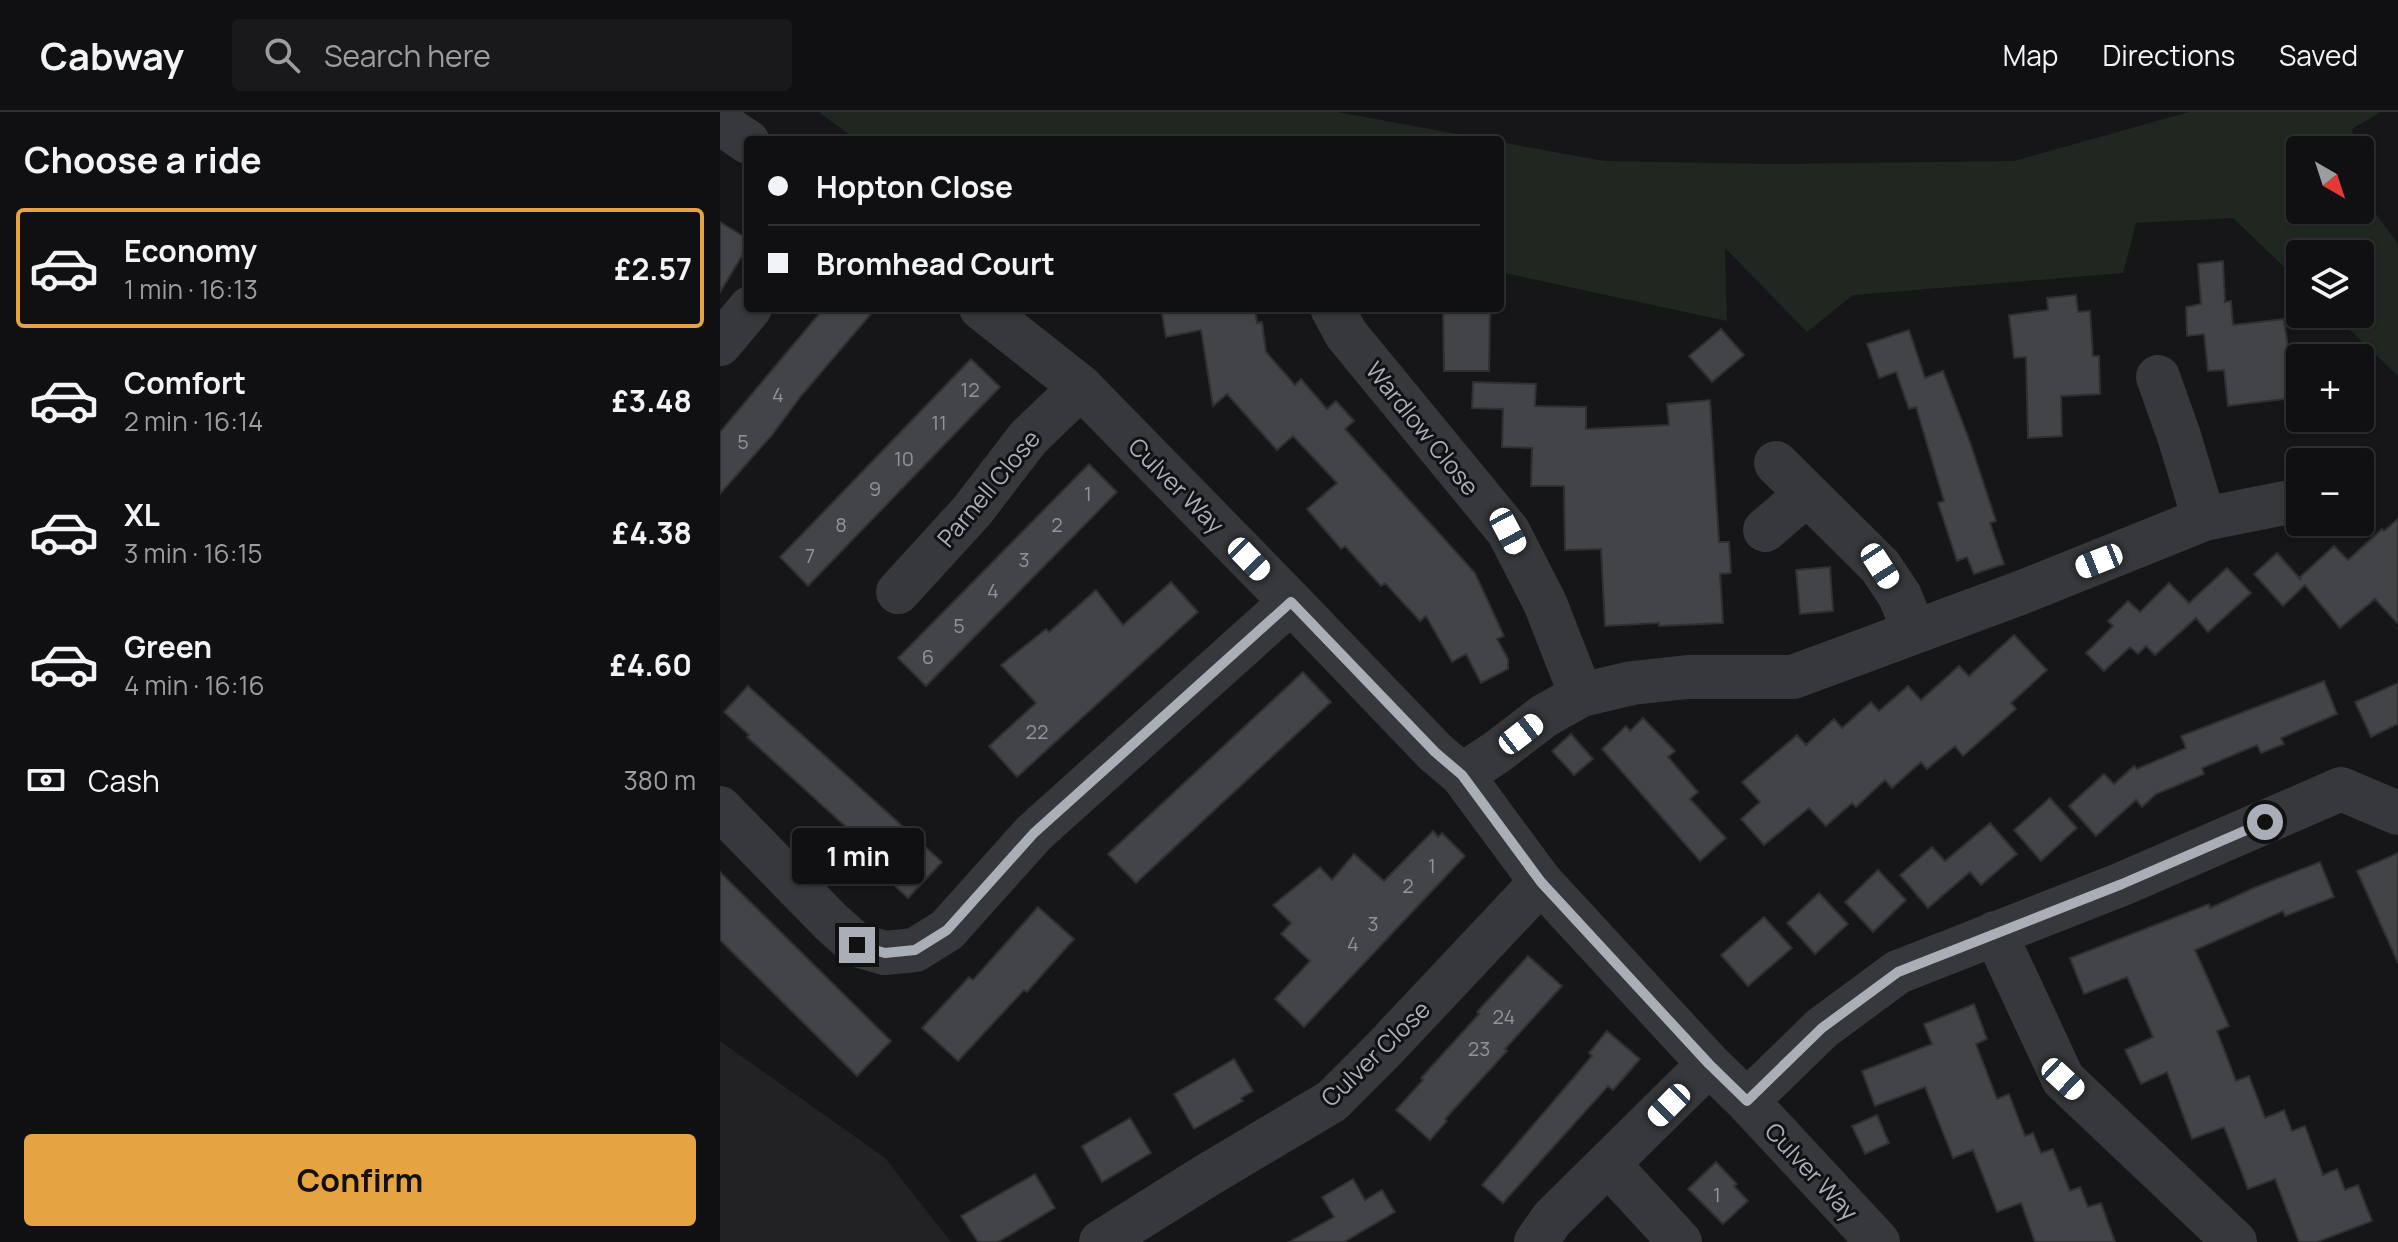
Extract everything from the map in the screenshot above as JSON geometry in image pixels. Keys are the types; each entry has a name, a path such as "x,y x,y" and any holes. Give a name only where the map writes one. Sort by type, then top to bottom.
{"street":[{"path":"720,123 744,139"},
{"name":"Culver Way","path":"986,312 1081,387 1435,752 1462,775 1541,882 1878,1242"},
{"name":"Wardlow Close","path":"1351,317 1508,531 1545,603 1581,695"},
{"path":"2158,377 2204,519"},
{"name":"Parnell Close","path":"898,592 972,511 1028,438 1081,387"},
{"path":"1776,463 1880,566 1900,596 1914,631"},
{"path":"1765,530 1807,494"},
{"path":"1462,775 1544,716 1581,695 1632,683 1688,677 1793,677 2020,593 2204,519 2284,503"},
{"path":"745,818 831,922 857,945 885,953 915,950 947,930 1034,833 1291,602"},
{"path":"1747,1101 1822,1028 1898,972 2122,884 2341,789 2398,813"},
{"name":"Culver Close","path":"1101,1242 1332,1101 1541,882"},
{"path":"1995,933 2063,1079 2235,1242"},
{"path":"1536,1242 1552,1219 1709,1064"},
{"path":"1609,1165 1680,1242"}],"shaded area":[{"path":"819,112 1337,112 1468,136 851,136"},
{"path":"2189,112 2381,112 2352,129 2353,136 2286,136 2286,224 2374,224 2374,211 2398,244 2398,376 2374,353 2374,344 2364,344 2348,328 2374,328 2374,240 2286,240 2286,269 2233,218 2136,223 2123,273 1853,295 1807,332 1725,248 1727,321 1504,273 1504,143 1604,161 1771,164 2014,161"},
{"path":"720,1041 885,1158 951,1242 720,1242"}],"building":[{"path":"720,222 744,237 744,253 720,292"},
{"path":"2223,261 2225,302 2231,301 2233,325 2284,319 2287,344 2286,399 2228,406 2224,370 2208,371 2204,334 2187,336 2186,307 2201,304 2198,264"},
{"path":"2076,295 2078,312 2090,311 2093,356 2099,356 2100,394 2061,396 2062,436 2028,438 2026,357 2014,358 2009,315 2048,310 2047,298"},
{"path":"821,312 873,312 720,494 720,432"},
{"path":"1162,312 1256,312 1257,323 1262,322 1266,352 1295,385 1301,379 1327,409 1336,401 1354,421 1345,429 1475,573 1504,636 1497,639 1508,659 1508,669 1481,683 1466,654 1452,662 1426,616 1420,621 1385,583 1381,586 1345,546 1341,549 1307,509 1337,483 1293,436 1277,450 1227,394 1213,406 1201,330 1166,337"},
{"path":"1443,312 1490,312 1489,371 1444,371"},
{"path":"1721,329 1744,355 1712,382 1689,356"},
{"path":"1909,330 1925,378 1943,371 1996,521 1990,523 2004,564 1974,574 1967,557 1957,561 1938,503 1944,501 1916,407 1909,409 1896,372 1879,378 1867,344"},
{"path":"971,359 1000,387 808,586 780,557"},
{"path":"1473,382 1536,384 1535,406 1586,407 1586,429 1669,425 1667,404 1710,400 1719,542 1729,542 1731,573 1720,574 1723,623 1605,626 1601,549 1565,550 1564,486 1531,486 1532,448 1502,447 1503,409 1472,408"},
{"path":"1089,464 1117,492 926,686 898,658"},
{"path":"2398,519 2398,624 2375,599 2340,628 2305,585 2283,606 2254,574 2277,553 2299,578 2334,546 2348,560 2382,529 2384,531"},
{"path":"1830,567 1833,611 1800,614 1796,570"},
{"path":"2227,568 2251,593 2208,632 2196,618 2155,655 2146,646 2138,654 2130,647 2104,671 2086,653 2113,626 2108,621 2128,601 2140,612 2169,583 2189,603"},
{"path":"1171,582 1198,612 1017,777 989,746 1036,703 1001,665 1046,629 1049,632 1096,590 1123,625"},
{"path":"2014,635 2047,670 2011,703 2016,709 1963,756 1955,746 1927,769 1921,762 1892,788 1885,780 1856,807 1852,803 1826,826 1809,808 1764,845 1741,819 1760,802 1742,782 1797,735 1806,745 1834,719 1842,728 1871,702 1879,711 1908,686 1921,700 1959,666 1969,676"},
{"path":"1303,672 1331,702 1136,883 1108,854"},
{"path":"2324,681 2337,714 2281,738 2284,744 2261,753 2257,745 2202,768 2204,774 2156,794 2142,807 2136,800 2096,836 2069,806 2104,774 2114,784 2134,766 2137,769 2186,748 2181,736"},
{"path":"2398,683 2398,724 2371,737 2355,702"},
{"path":"748,686 942,862 908,898 859,853 866,845 747,737 749,735 724,712"},
{"path":"1643,718 1675,751 1668,757 1698,792 1690,799 1726,838 1700,861 1602,749 1626,726 1630,731"},
{"path":"1571,734 1593,759 1574,775 1552,751"},
{"path":"2050,798 2077,828 2041,861 2014,830"},
{"path":"1990,823 2017,854 1981,885 1970,872 1928,908 1900,875 1932,847 1945,861"},
{"path":"1433,831 1438,837 1442,833 1465,856 1304,1027 1275,999 1310,961 1281,934 1291,923 1273,905 1320,867 1332,880 1354,854 1384,881"},
{"path":"2398,853 2398,963 2357,871"},
{"path":"2320,862 2334,897 2285,916 2283,911 2195,950 2229,1026 2217,1031 2236,1081 2249,1076 2265,1118 2284,1110 2292,1131 2305,1126 2323,1175 2337,1169 2345,1190 2358,1185 2372,1221 2317,1242 2299,1242 2275,1179 2248,1189 2224,1127 2192,1139 2167,1072 2141,1084 2125,1050 2153,1037 2127,977 2084,994 2070,958 2209,904 2210,908"},
{"path":"1878,870 1906,900 1873,932 1845,902"},
{"path":"720,872 891,1041 857,1076 720,940"},
{"path":"1819,893 1848,924 1815,954 1787,923"},
{"path":"1038,907 1074,939 1027,992 1024,990 958,1061 922,1028 969,977 973,980"},
{"path":"1764,917 1792,948 1748,986 1721,955"},
{"path":"1528,956 1562,986 1430,1140 1396,1110"},
{"path":"1974,1004 1987,1039 1976,1044 1997,1099 2009,1094 2025,1136 2033,1133 2041,1153 2053,1149 2070,1191 2080,1187 2088,1207 2101,1203 2115,1242 2035,1242 2021,1203 1997,1212 1973,1150 1953,1158 1925,1087 1875,1106 1862,1071 1932,1044 1924,1024"},
{"path":"1607,1031 1640,1059 1613,1090 1608,1086 1503,1203 1482,1185 1592,1056 1589,1053"},
{"path":"1234,1059 1253,1091 1241,1098 1243,1101 1194,1129 1174,1094"},
{"path":"1877,1115 1889,1143 1865,1154 1852,1126"},
{"path":"1130,1118 1151,1153 1102,1182 1082,1146"},
{"path":"1716,1162 1748,1201 1723,1224 1688,1189"},
{"path":"1035,1174 1055,1208 998,1242 978,1242 961,1216"},
{"path":"1353,1179 1365,1200 1382,1190 1395,1212 1344,1242 1289,1242 1334,1217 1322,1197"}],"route":[{"path":"857,945 885,953 915,950 947,930 1034,833 1291,602 1435,752 1462,775 1541,882 1747,1101 1822,1028 1898,972 2122,884 2265,822"}]}
